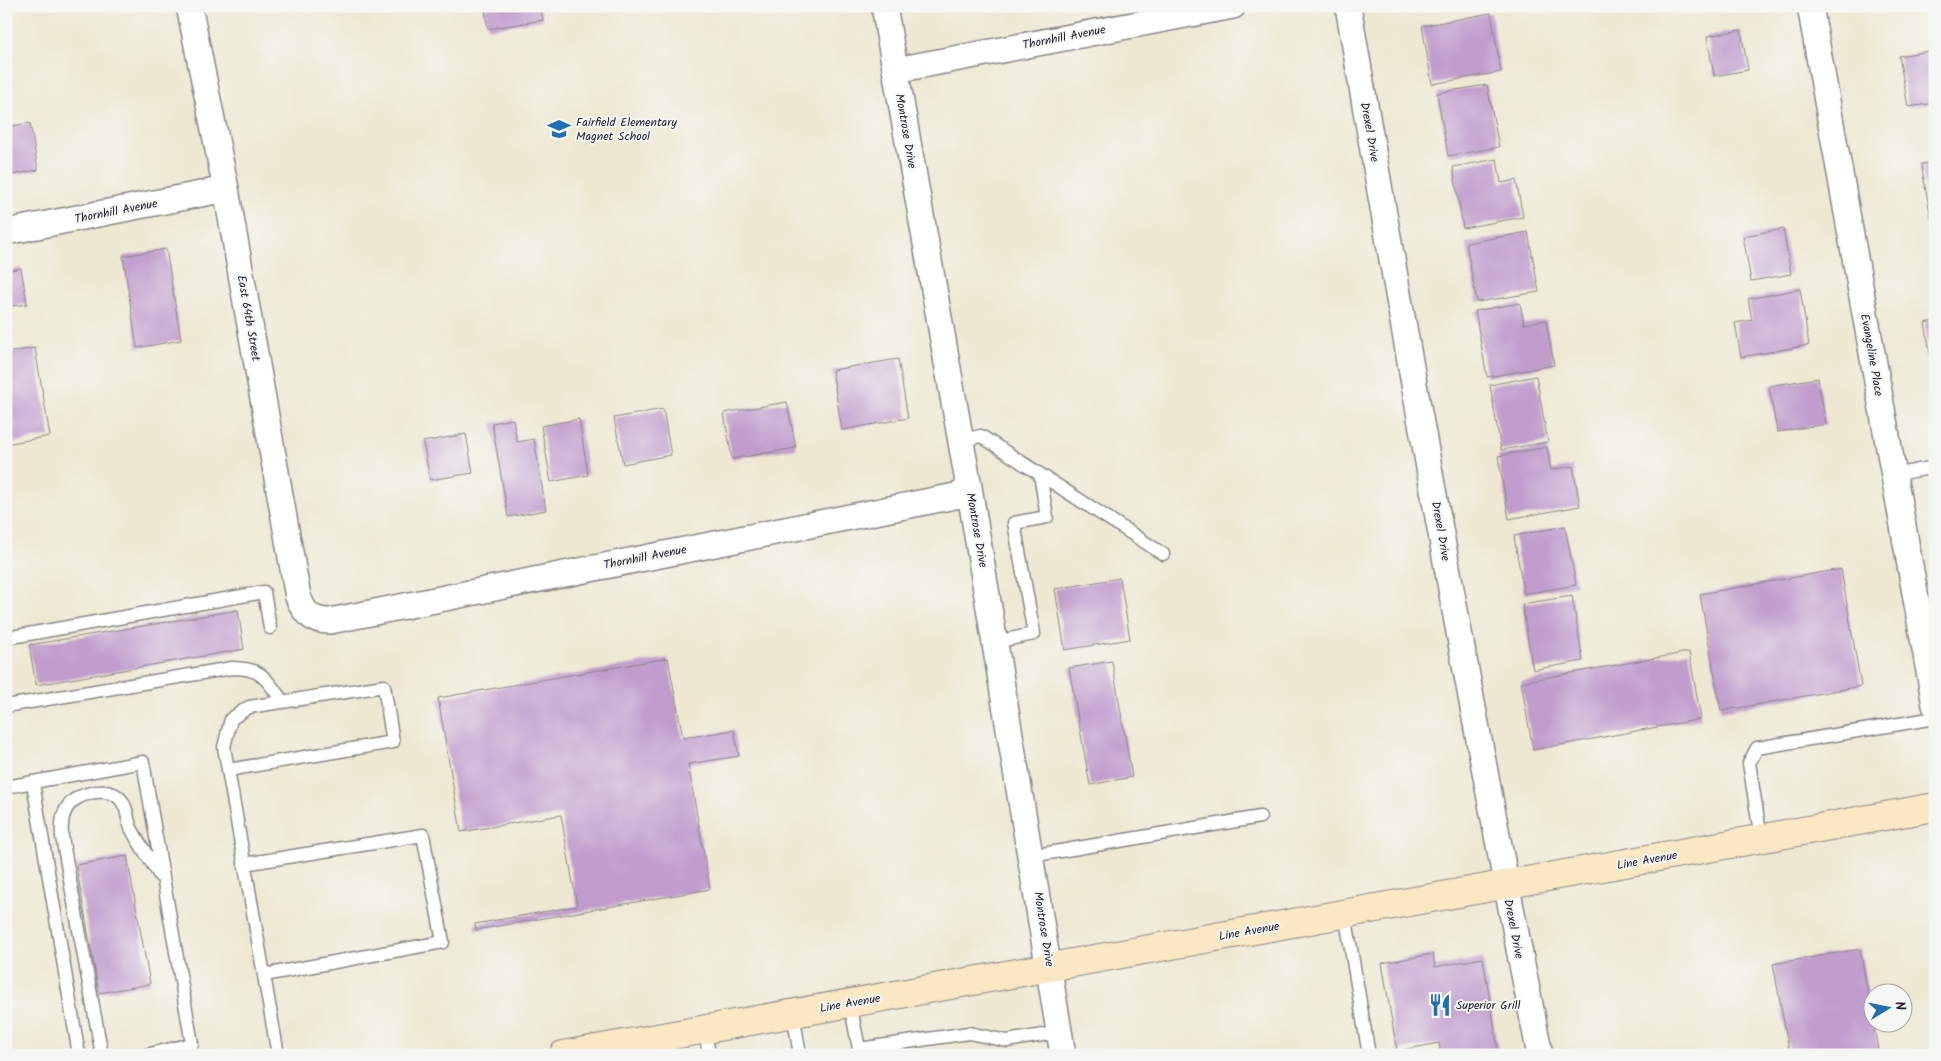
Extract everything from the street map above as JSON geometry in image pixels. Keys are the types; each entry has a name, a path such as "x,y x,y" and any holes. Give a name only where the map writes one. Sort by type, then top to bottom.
{"main road":[{"name":"Line Avenue","path":"563,1055 707,1042 793,1013 1935,807"}],"street":[{"name":"East 64th Street","path":"189,6 226,189 298,597 304,611 310,618 319,621"},
{"name":"Montrose Drive","path":"884,6 996,642 1062,1044"},
{"name":"Thornhill Avenue","path":"896,70 1233,6"},
{"name":"Drexel Drive","path":"1348,6 1397,294 1506,885 1540,1055"},
{"name":"Evangeline Place","path":"1810,6 1935,704"},
{"name":"Thornhill Avenue","path":"6,232 226,189"},
{"name":"Thornhill Avenue","path":"319,621 970,494"}],"lane":[{"path":"961,440 981,436 1163,554"},
{"path":"1893,475 1935,467"},
{"path":"996,642 1034,634 1014,523 1047,518 1040,474"},
{"path":"6,638 264,592 270,628"},
{"path":"6,706 232,668 251,668 265,678 283,702"},
{"path":"228,770 393,742 384,686 249,707 231,719 224,747 244,864 278,1055"},
{"path":"1761,839 1749,763 1757,748 1935,718"},
{"path":"6,788 143,762 192,1044 145,1055"},
{"path":"33,782 79,1055"},
{"path":"102,1055 62,837 61,821 65,810 74,800 87,793 101,791 116,795 124,805 130,827 164,883"},
{"path":"1031,856 1260,816"},
{"path":"244,864 423,835 443,942 264,974"},
{"path":"1346,914 1369,1055"},
{"path":"850,1003 859,1049 969,1033 1007,1041 1062,1044"},
{"path":"793,1013 800,1055"}],"building":[{"path":"484,6 540,6 543,20 488,29"},
{"path":"1491,13 1501,72 1432,84 1422,26"},
{"path":"1741,30 1748,70 1714,76 1707,36"},
{"path":"1935,50 1935,103 1908,107 1899,56"},
{"path":"1487,85 1499,147 1448,156 1437,93"},
{"path":"30,123 38,170 6,176 6,127"},
{"path":"1497,159 1501,183 1516,180 1523,217 1463,228 1453,167"},
{"path":"1935,162 1935,234 1934,234 1921,164"},
{"path":"1783,229 1791,274 1751,281 1743,236"},
{"path":"1528,232 1539,292 1477,302 1466,243"},
{"path":"166,249 181,340 137,348 123,256"},
{"path":"21,268 27,304 6,307 6,271"},
{"path":"1800,289 1809,345 1741,357 1735,323 1752,320 1748,299"},
{"path":"1520,303 1524,324 1546,320 1554,365 1487,377 1475,311"},
{"path":"1935,321 1935,358 1931,359 1925,323"},
{"path":"35,348 50,436 6,444 6,353"},
{"path":"898,359 908,418 842,430 832,370"},
{"path":"1536,376 1548,442 1501,450 1490,385"},
{"path":"1818,378 1826,424 1777,432 1769,386"},
{"path":"787,402 796,448 732,459 724,413"},
{"path":"663,409 671,455 623,464 614,418"},
{"path":"513,419 517,442 534,439 546,510 508,517 492,423"},
{"path":"579,419 588,475 551,482 541,426"},
{"path":"466,434 473,473 430,480 423,442"},
{"path":"1547,447 1551,470 1573,466 1580,506 1509,519 1498,456"},
{"path":"1565,526 1576,585 1524,594 1514,536"},
{"path":"1841,569 1861,686 1721,711 1700,594"},
{"path":"1120,578 1130,639 1065,650 1055,589"},
{"path":"1572,596 1583,661 1533,670 1522,604"},
{"path":"238,610 244,649 36,685 29,645"},
{"path":"1689,652 1701,719 1533,750 1521,682"},
{"path":"668,658 683,738 734,730 739,756 688,764 710,889 476,930 475,924 577,906 561,815 461,832 438,698"},
{"path":"1112,661 1132,777 1090,785 1069,668"},
{"path":"127,856 150,984 99,993 76,865"},
{"path":"1860,949 1866,984 1864,984 1864,1034 1875,1034 1879,1055 1790,1055 1773,964"},
{"name":"Superior Grill","path":"1433,954 1435,967 1483,958 1499,1055 1441,1055 1439,1043 1397,1051 1382,963"}],"place":[{"name":"Fairfield Elementary Magnet School","path":"559,129"},
{"name":"Superior Grill","path":"1440,1005"}]}
